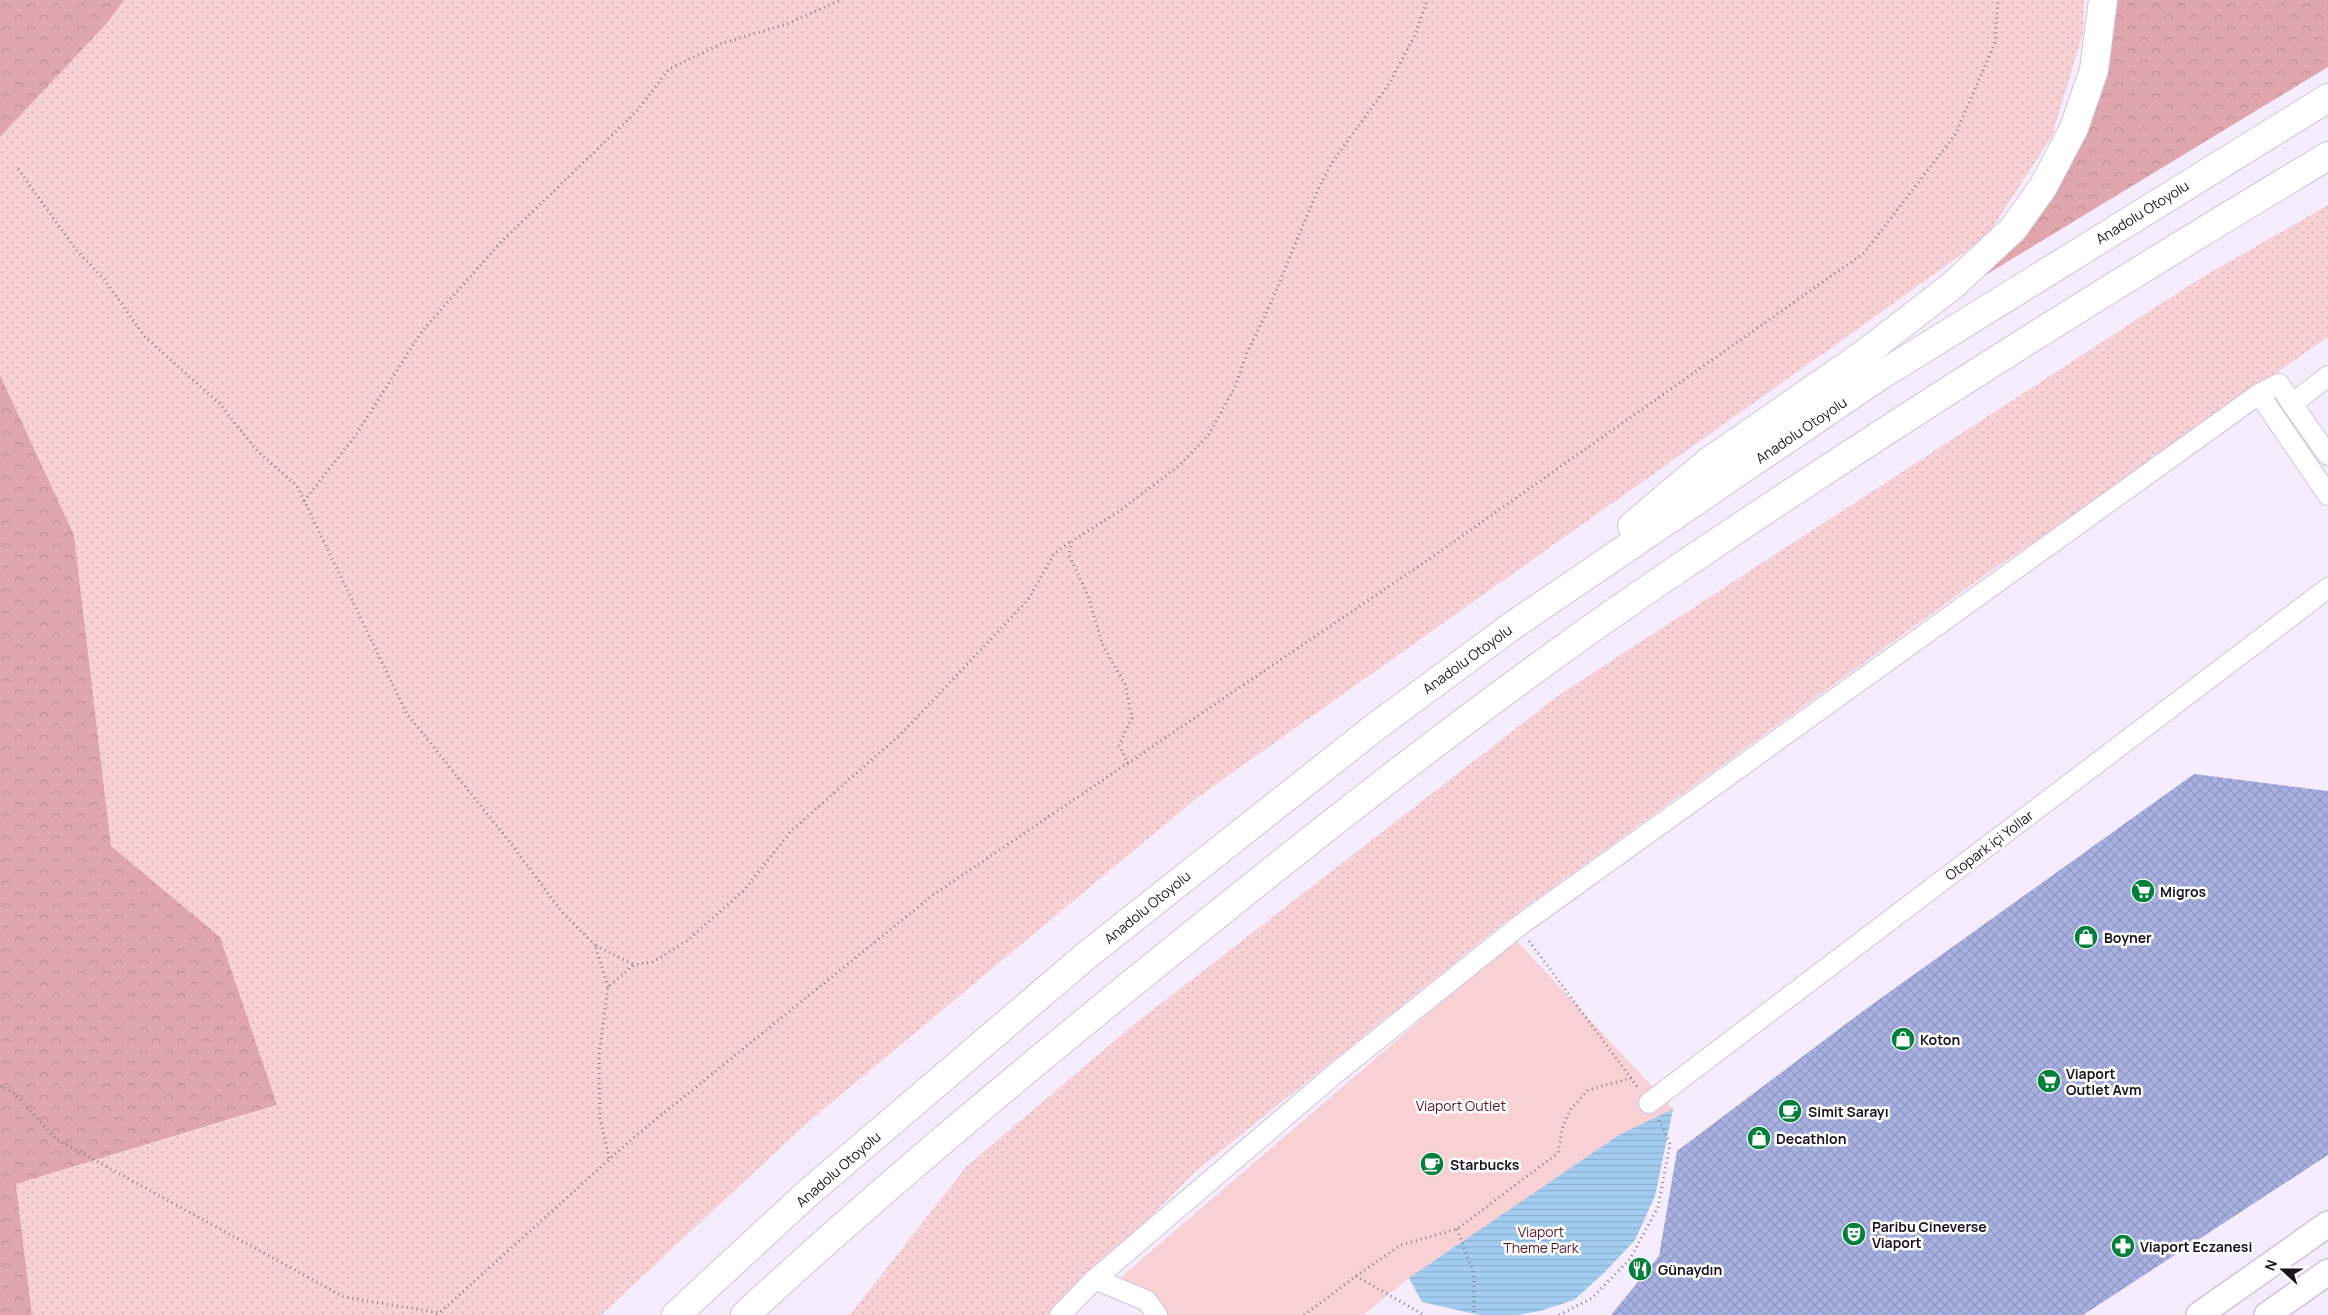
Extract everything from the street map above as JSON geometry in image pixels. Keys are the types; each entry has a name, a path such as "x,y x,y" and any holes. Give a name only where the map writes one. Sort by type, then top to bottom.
{"highway":[{"path":"1512,626 1708,462 1864,354 1953,285 2013,230 2043,187 2074,128 2094,70 2103,16 2103,0"},
{"name":"Anadolu Otoyolu","path":"676,1315 808,1193 1087,955 1269,809 1374,728 1512,626 1878,377 2328,98"},
{"path":"745,1315 796,1268 1053,1046 1319,831 1442,739 1692,559 1923,408 2222,220 2328,156"},
{"path":"2222,220 2328,179"}],"main road":[{"path":"2199,1315 2328,1224"},
{"path":"2267,1315 2327,1274"}],"street":[{"path":"2292,404 2328,376"},
{"path":"1060,1315 1095,1279 1337,1072 1519,926 2259,394 2279,384 2328,455"},
{"path":"2259,394 2328,495"},
{"name":"Otopark içi Yollar","path":"1649,1103 2328,588"},
{"path":"1095,1279 1147,1301 1157,1315"}],"path":[{"path":"304,501 356,435 422,331 502,241 636,112 669,69 723,43 787,24 841,0"},
{"path":"608,988 634,965 653,962 688,940 744,890 792,830 900,734 1028,600 1054,554 1072,540 1118,512 1180,465 1209,434 1234,389 1247,354 1270,305 1318,189 1338,154 1389,84 1416,33 1427,0"},
{"path":"0,1086 13,1092 56,1139 344,1297 439,1314 633,1138 933,895 1425,562 1864,253 1956,135 1995,43 1998,0"},
{"path":"18,169 77,252 104,280 145,336 219,402 258,452 297,486 407,714 509,840 562,912 595,945 634,965"},
{"path":"1072,540 1069,555 1088,596 1103,646 1125,684 1132,718 1119,745 1128,764"},
{"path":"1519,926 1655,1111 1670,1144 1658,1207 1630,1259 1592,1298 1559,1315"},
{"path":"595,945 608,988 598,1054 600,1118 610,1159"},
{"path":"1304,1315 1401,1245 1456,1229 1558,1153 1563,1125 1572,1109 1588,1090 1631,1078"},
{"path":"1456,1229 1474,1274 1474,1315"},
{"path":"1356,1276 1424,1315"}],"green space":[{"path":"0,0 124,0 108,22 0,137"},
{"path":"124,0 2084,0 2083,33 2052,136 1987,236 1198,797 807,1123 601,1315 32,1315 16,1184 276,1106 220,937 111,846 74,535 0,375 0,137 108,22"},
{"path":"2114,0 2328,0 2328,67 1961,290 2031,222"},
{"path":"2328,205 2328,337 2279,371 2227,416 1999,565 1509,919 1197,1170 1051,1315 850,1315 966,1167 1132,1026 1559,695 2196,281"},
{"path":"0,375 74,535 111,846 220,937 277,1105 16,1184 32,1315 0,1315"},
{"name":"Viaport Outlet","path":"1515,939 1673,1109 1635,1240 1574,1300 1480,1315 1422,1302 1409,1278 1363,1315 1148,1315 1113,1284"}],"water":[{"name":"Viaport Theme Park","path":"1673,1109 1655,1196 1635,1240 1605,1272 1574,1300 1540,1311 1517,1315 1480,1315 1422,1302 1409,1278 1619,1135"}],"building":[{"name":"Viaport Outlet Avm","path":"2194,774 2328,791 2328,1155 2083,1315 1611,1315 1659,1256 1677,1151 1863,1011"}],"place":[{"name":"Migros","path":"2143,891"},
{"name":"Boyner","path":"2086,937"},
{"name":"Koton","path":"1903,1039"},
{"name":"Viaport Outlet Avm","path":"2049,1081"},
{"name":"Simit Sarayı","path":"1790,1111"},
{"name":"Decathlon","path":"1759,1138"},
{"name":"Starbucks","path":"1432,1164"},
{"name":"Paribu Cineverse Viaport","path":"1854,1234"},
{"name":"Viaport Eczanesi","path":"2123,1246"},
{"name":"Günaydın","path":"1640,1269"}]}
